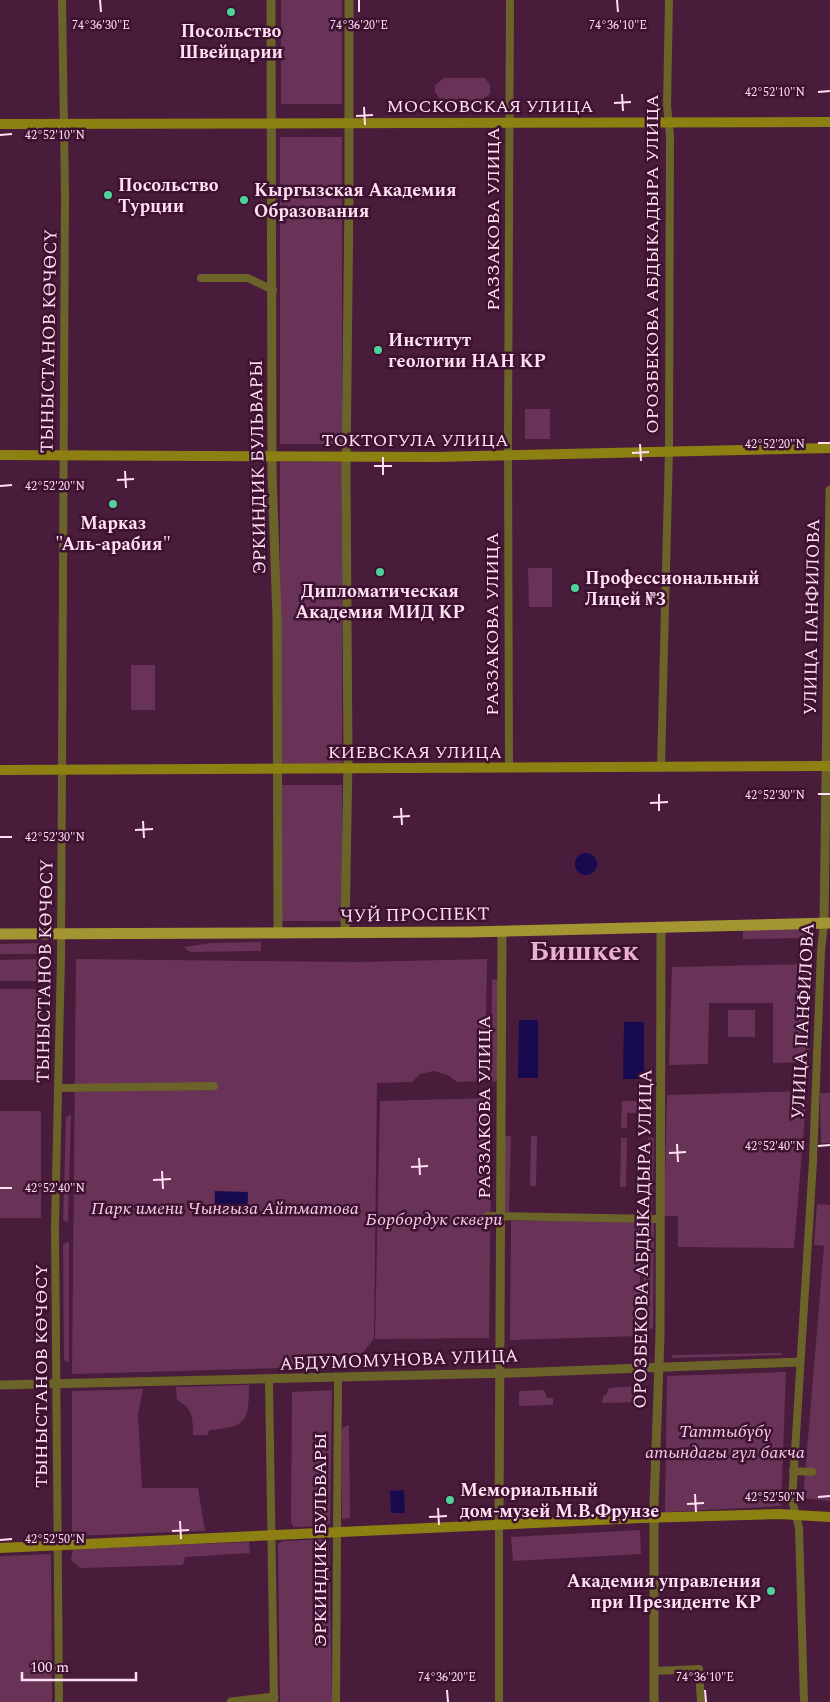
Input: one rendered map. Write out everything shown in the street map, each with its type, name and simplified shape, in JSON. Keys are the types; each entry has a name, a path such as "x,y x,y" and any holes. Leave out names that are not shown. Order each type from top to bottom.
{"main road":[{"name":"МОСКОВСКАЯ УЛИЦА","path":"0,124 830,122"},
{"name":"ТОКТОГУЛА УЛИЦА","path":"0,455 508,456 669,450 830,448"},
{"name":"КИЕВСКАЯ УЛИЦА","path":"0,770 828,766"},
{"name":"ЧУЙ ПРОСПЕКТ","path":"0,934 502,932 827,923"},
{"path":"0,1548 654,1518 795,1514 830,1517"}],"street":[{"name":"ТЫНЫСТАНОВ КӨЧӨСҮ","path":"60,1702 55,1227 62,770 64,124 62,0"},
{"name":"ЭРКИНДИК БУЛЬВАРЫ","path":"271,0 272,456 277,619 278,934"},
{"path":"345,934 348,768 346,457 349,122 348,0"},
{"name":"РАЗЗАКОВА УЛИЦА","path":"509,768 510,0"},
{"name":"ОРОЗБЕКОВА АБДЫКАДЫРА УЛИЦА","path":"661,767 669,450 669,122 667,106 669,0"},
{"path":"201,278 248,278 272,290"},
{"name":"УЛИЦА ПАНФИЛОВА","path":"804,1702 799,1528 792,1500 799,1362 813,1161 821,951 827,923 830,490"},
{"name":"ОРОЗБЕКОВА АБДЫКАДЫРА УЛИЦА","path":"654,1702 654,1518 657,1367 660,1335 661,928"},
{"name":"РАЗЗАКОВА УЛИЦА","path":"499,1702 502,932"},
{"path":"58,1088 214,1086"},
{"path":"488,1216 659,1218"},
{"name":"АБДУМОМУНОВА УЛИЦА","path":"0,1386 269,1380 799,1362"},
{"name":"ЭРКИНДИК БУЛЬВАРЫ","path":"336,1702 335,1532 338,1377"},
{"path":"231,1702 274,1699 269,1380"},
{"path":"793,1471 812,1472"},
{"path":"655,1671 699,1669 701,1702"}],"green space":[{"path":"281,0 342,0 342,104 281,104"},
{"path":"444,78 485,78 490,85 490,94 481,100 440,99 435,92 435,85"},
{"path":"280,137 342,137 342,444 280,444"},
{"path":"525,409 550,409 550,439 525,439"},
{"path":"280,462 342,462 342,767 280,767"},
{"path":"528,568 552,568 552,607 529,607"},
{"path":"131,665 155,665 155,710 131,710"},
{"path":"280,785 342,785 342,921 280,921"},
{"path":"805,928 805,938 743,939 743,930"},
{"path":"261,942 261,951 190,952 184,947 211,943"},
{"path":"46,943 46,954 0,954 0,944"},
{"path":"42,959 42,981 0,981 0,960"},
{"name":"Парк имени Чынгыза Айтматова","path":"76,959 360,962 487,959 485,1081 457,1082 448,1075 434,1071 420,1074 412,1082 377,1083 374,1338 362,1354 312,1356 312,1367 72,1374"},
{"path":"810,964 809,1062 773,1063 773,1003 709,1003 708,1064 669,1065 672,967"},
{"path":"492,979 498,980 498,1081 491,1082"},
{"path":"0,989 42,989 43,1080 0,1080"},
{"path":"728,1010 755,1010 755,1037 728,1037"},
{"path":"807,1091 794,1248 678,1247 678,1216 664,1216 667,1095"},
{"path":"820,1093 830,1093 830,1143 821,1143"},
{"name":"Борбордук сквери","path":"492,1098 489,1338 375,1339 380,1101"},
{"path":"622,1101 643,1101 642,1113 627,1113 627,1128 621,1128"},
{"path":"0,1111 41,1111 41,1218 0,1218"},
{"path":"71,1115 68,1222 63,1220 66,1117"},
{"path":"505,1136 511,1136 509,1213 504,1213"},
{"path":"531,1136 537,1136 536,1186 530,1186"},
{"path":"621,1138 627,1138 626,1187 620,1187"},
{"path":"648,1138 654,1138 652,1215 646,1215"},
{"path":"817,1204 830,1205 830,1501 803,1498 824,1246 814,1245"},
{"path":"511,1221 640,1221 640,1336 510,1340"},
{"path":"646,1222 654,1222 653,1328 645,1331 643,1229"},
{"path":"69,1242 69,1363 64,1360 63,1244"},
{"path":"782,1353 782,1355 672,1358 672,1355"},
{"name":"Таттыбүбү атындагы гүл бакча","path":"786,1372 781,1506 665,1512 667,1376"},
{"path":"249,1385 248,1408 243,1421 231,1427 209,1430 208,1435 193,1435 191,1415 189,1410 177,1400 176,1387"},
{"path":"636,1386 637,1402 602,1403 603,1396 606,1395 609,1388"},
{"path":"143,1389 138,1415 142,1488 198,1488 205,1531 72,1536 72,1391"},
{"path":"332,1390 330,1523 325,1526 294,1527 291,1523 292,1392"},
{"path":"544,1390 547,1398 553,1398 553,1405 519,1406 519,1391"},
{"path":"349,1425 350,1518 342,1519 342,1428"},
{"path":"640,1530 641,1554 513,1561 511,1537"},
{"path":"328,1540 329,1544 332,1702 280,1702 278,1544 283,1541"},
{"path":"249,1542 250,1553 185,1557 183,1565 80,1568 71,1560 73,1549"},
{"path":"51,1554 52,1702 0,1702 0,1556"}],"shaded area":[{"path":"586,853 594,856 597,864 594,872 586,875 578,872 575,864 578,856"},
{"path":"519,1020 538,1020 538,1078 518,1078"},
{"path":"624,1022 644,1022 644,1079 623,1079"},
{"path":"215,1191 248,1192 247,1216 214,1215"},
{"path":"404,1490 405,1513 391,1513 390,1491"}],"place":[{"name":"Посольство Швейцарии","path":"231,12"},
{"name":"Посольство Турции","path":"108,195"},
{"name":"Кыргызская Академия Образования","path":"244,200"},
{"name":"Институт геологии НАН КР","path":"378,350"},
{"name":"Марказ \"Аль-арабия\"","path":"113,504"},
{"name":"Дипломатическая Академия МИД КР","path":"380,572"},
{"name":"Профессиональный Лицей №3","path":"575,588"},
{"name":"Мемориальный дом-музей М.В.Фрунзе","path":"450,1500"},
{"name":"Академия управления при Президенте КР","path":"771,1591"}],"district":[{"name":"Бишкек","path":"584,951"}]}
